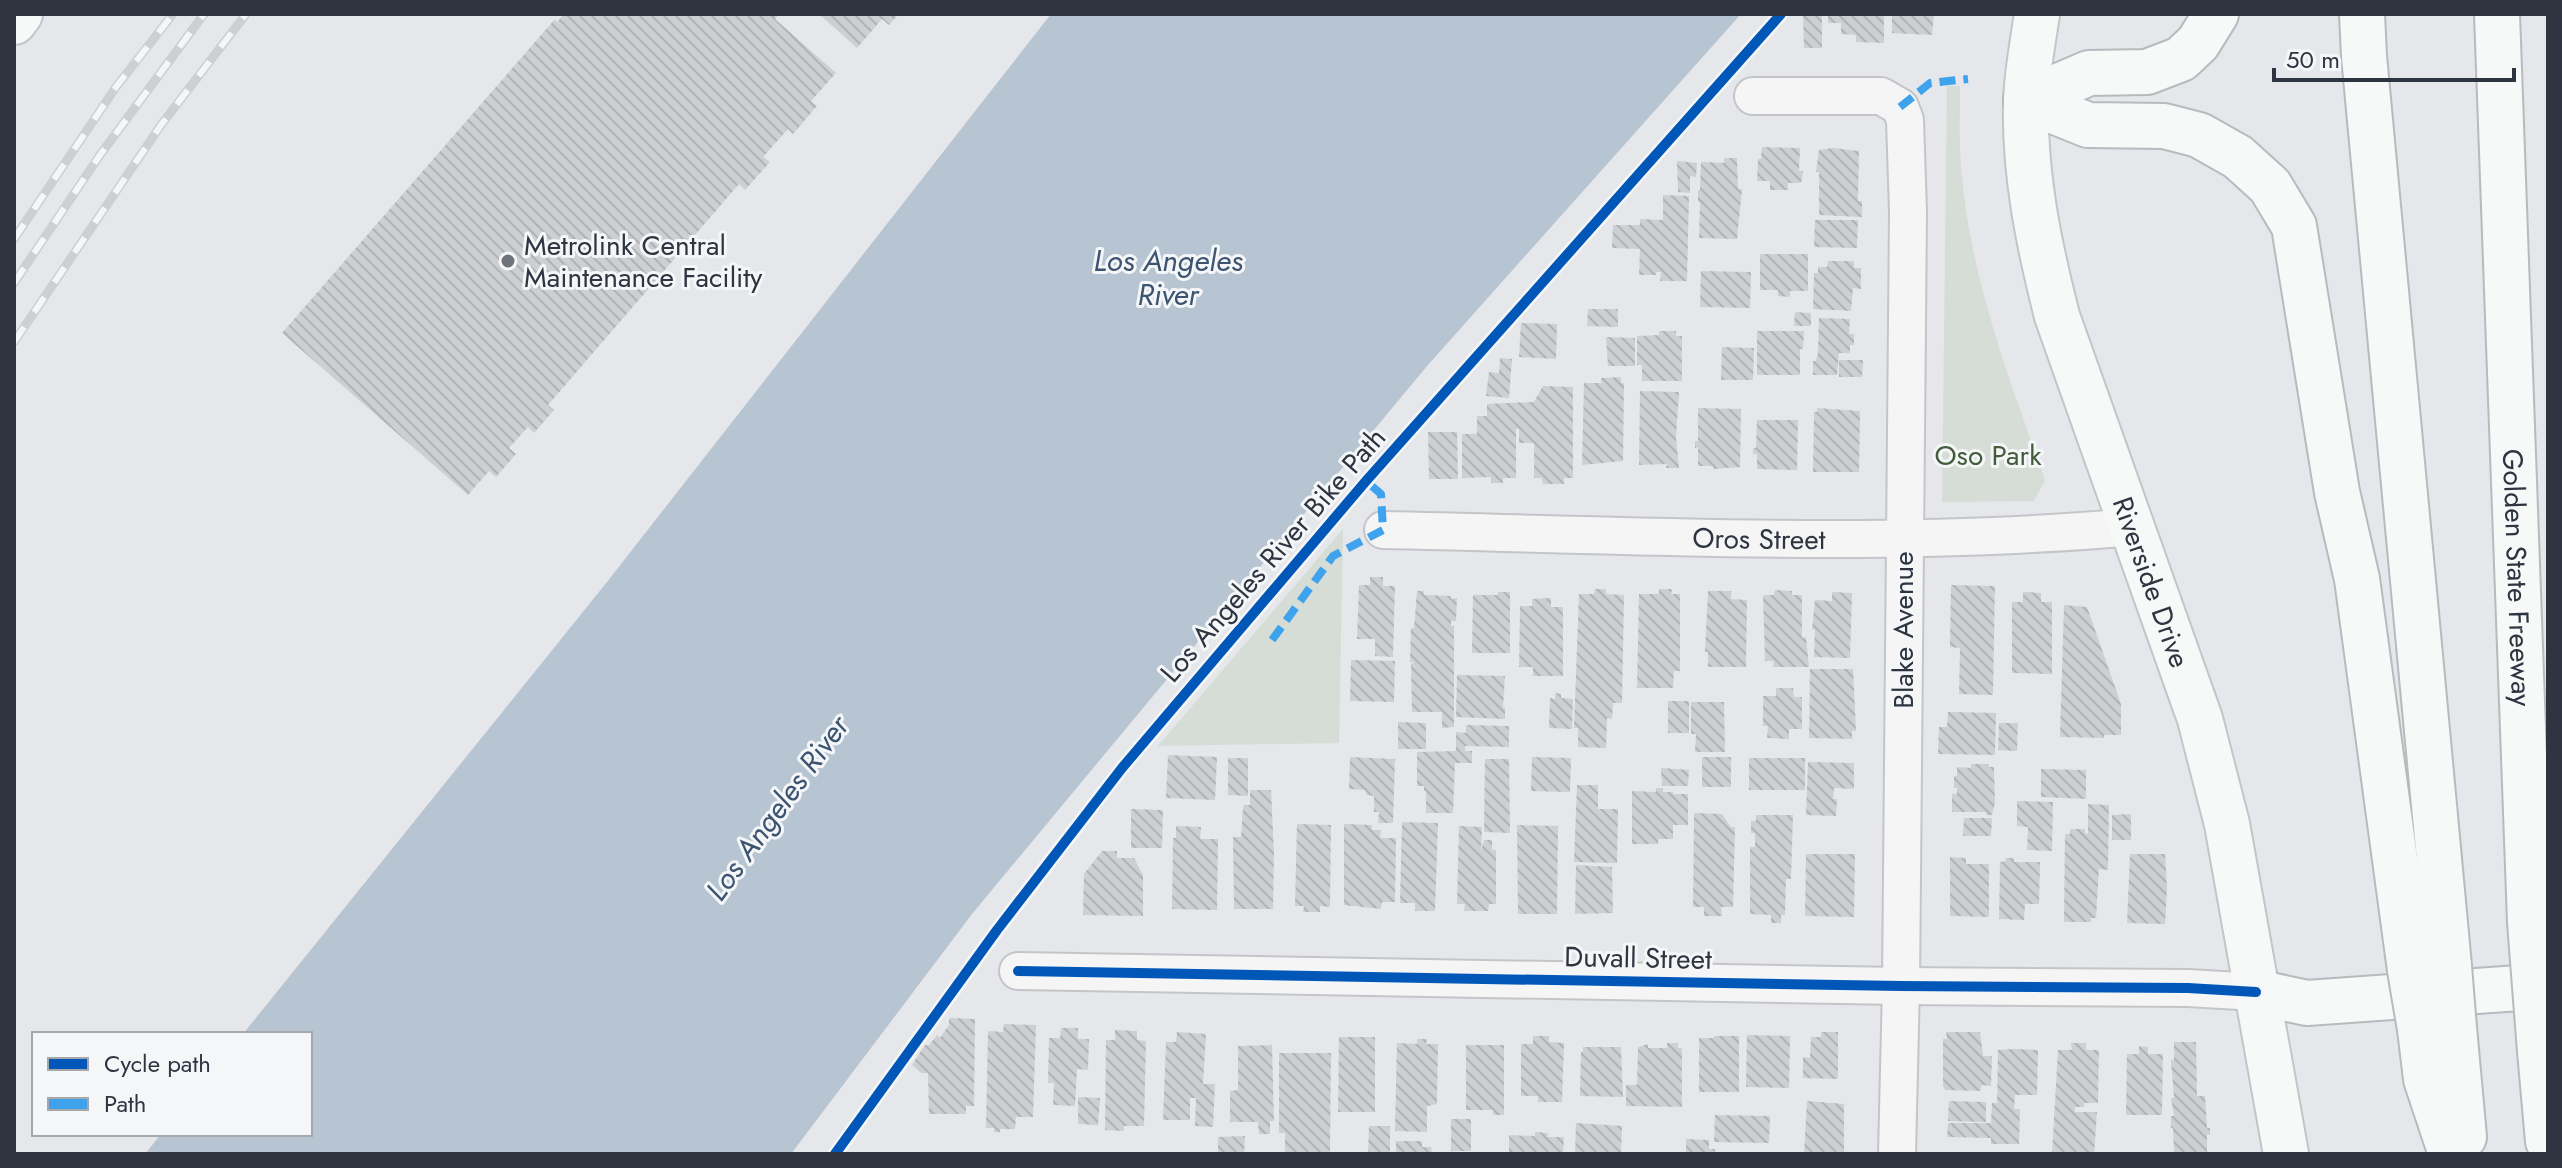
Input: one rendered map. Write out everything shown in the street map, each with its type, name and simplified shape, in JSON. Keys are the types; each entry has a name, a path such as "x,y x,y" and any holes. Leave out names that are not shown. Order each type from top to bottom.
{"main road":[{"path":"14,22 20,14"},
{"name":"Riverside Drive","path":"2037,14 2026,100 2029,178 2040,248 2057,316 2200,719 2227,824 2286,1154"},
{"path":"2026,100 2089,73 2147,72 2181,59 2198,43 2216,14"},
{"path":"2362,14 2430,968 2437,1029 2466,1154"},
{"name":"Golden State Freeway","path":"2497,14 2530,922 2548,1141"},
{"path":"2026,100 2088,125 2164,126 2199,135 2238,157 2270,186 2294,226 2334,478 2357,579 2430,968"},
{"path":"2256,992 2307,1003 2548,986"},
{"path":"2437,1029 2426,1079 2451,1154"}],"street":[{"name":"Blake Avenue","path":"1753,96 1881,96 1900,107 1905,120 1908,212 1897,1154"},
{"name":"Oros Street","path":"1383,530 1903,540 2133,527"},
{"name":"Duvall Street","path":"1018,971 2188,988 2256,992"}],"green space":[{"name":"Oso Park","path":"1947,86 1960,86 1961,166 1972,247 1992,326 2045,480 2034,501 1942,502"},
{"path":"1343,529 1339,743 1158,746"}],"water":[{"name":"Los Angeles River","path":"1051,14 1741,14 1427,366 972,914 791,1154 145,1154 159,1136 312,1136 312,1032 245,1032 607,582"}],"building":[{"name":"Metrolink Central Maintenance Facility","path":"564,14 779,14 775,19 836,73 811,101 817,106 793,134 788,129 763,157 770,162 745,190 739,184 548,405 554,410 534,433 528,427 509,448 516,454 496,477 489,471 468,495 282,333 555,19 557,22"},
{"path":"819,14 899,14 889,25 882,19 857,48"},
{"path":"1828,14 1884,14 1884,43 1856,42 1856,35 1841,34 1841,23 1828,23"},
{"path":"1892,14 1934,14 1932,35 1892,33"},
{"path":"1803,15 1822,15 1822,48 1804,48"},
{"path":"1762,147 1800,148 1799,171 1803,171 1800,183 1788,183 1788,190 1770,190 1770,181 1757,181"},
{"path":"1819,150 1859,151 1858,201 1862,201 1862,217 1819,215 1819,172 1816,172"},
{"path":"1724,158 1737,158 1738,189 1742,189 1737,239 1699,238 1701,162 1724,163"},
{"path":"1677,161 1697,163 1696,177 1690,176 1690,193 1678,192"},
{"path":"1663,195 1689,196 1687,281 1660,281 1661,272 1639,275 1640,249 1612,248 1613,225 1640,225 1640,219 1663,220"},
{"path":"1815,220 1858,220 1857,248 1814,247"},
{"path":"1760,254 1808,254 1808,291 1790,291 1790,297 1778,296 1778,290 1760,290"},
{"path":"1828,261 1854,261 1854,268 1861,268 1861,289 1853,288 1851,311 1813,309 1814,273 1818,273 1818,267 1827,267"},
{"path":"1701,271 1751,272 1750,308 1700,307"},
{"path":"1588,309 1618,309 1618,327 1587,326"},
{"path":"1795,312 1811,313 1811,326 1794,326"},
{"path":"1819,318 1850,319 1849,334 1854,334 1854,345 1850,345 1850,353 1839,353 1837,375 1813,375 1813,361 1816,361 1818,353"},
{"path":"1521,323 1557,324 1556,359 1519,357"},
{"path":"1659,331 1676,331 1676,336 1682,336 1682,381 1642,381 1642,365 1637,365 1637,336 1659,335"},
{"path":"1757,331 1804,331 1800,375 1757,375"},
{"path":"1606,337 1635,338 1635,366 1608,366"},
{"path":"1722,347 1754,348 1753,380 1721,380"},
{"path":"1500,358 1512,359 1509,398 1486,396 1489,372 1499,373"},
{"path":"1839,360 1863,360 1862,377 1839,377"},
{"path":"1621,377 1621,383 1624,383 1623,461 1582,465 1584,383 1601,383 1601,378"},
{"path":"1543,386 1573,387 1573,478 1564,478 1564,484 1543,484 1542,478 1534,478 1534,443 1519,443 1519,429 1516,429 1516,478 1503,478 1503,483 1491,483 1491,477 1462,478 1462,434 1477,434 1477,416 1487,416 1487,404 1534,402"},
{"path":"1640,391 1679,392 1676,438 1679,468 1666,468 1667,464 1639,465"},
{"path":"1698,408 1741,409 1740,467 1713,469 1713,466 1698,466 1695,441 1698,441"},
{"path":"1817,408 1860,411 1859,472 1813,472 1814,412"},
{"path":"1757,420 1798,420 1797,470 1757,469 1757,454 1753,454 1753,448 1756,448"},
{"path":"1428,432 1457,432 1458,479 1429,479"},
{"path":"1370,577 1383,577 1383,586 1395,586 1393,657 1375,656 1375,639 1357,639 1359,585 1370,585"},
{"path":"1951,585 1995,586 1993,695 1959,694 1960,648 1950,647"},
{"path":"1595,589 1606,589 1606,594 1624,595 1622,703 1613,703 1612,719 1607,718 1606,748 1578,747 1578,728 1574,728 1579,594 1594,594"},
{"path":"1659,589 1672,589 1671,594 1680,594 1680,671 1674,671 1673,688 1637,688 1639,594 1659,594"},
{"path":"1775,590 1802,595 1802,638 1806,637 1809,667 1773,667 1774,661 1765,661 1763,595 1774,595"},
{"path":"1417,591 1424,591 1424,595 1457,598 1456,621 1451,621 1451,626 1454,626 1454,727 1442,728 1442,712 1412,712 1411,664 1415,662 1410,662 1411,628 1414,628"},
{"path":"1708,591 1731,591 1731,599 1747,600 1746,667 1708,667 1708,652 1705,652"},
{"path":"1498,592 1510,592 1510,653 1472,653 1473,595 1498,595"},
{"path":"1832,592 1852,593 1850,658 1814,657 1815,629 1812,630 1815,600 1832,601"},
{"path":"2023,592 2041,593 2041,602 2052,602 2052,674 2012,673 2012,602 2023,602"},
{"path":"1551,598 1551,607 1563,607 1563,676 1533,676 1533,667 1519,667 1520,606 1532,606 1532,599"},
{"path":"2064,605 2087,607 2121,704 2121,735 2104,735 2104,738 2060,737"},
{"path":"1351,660 1395,661 1394,702 1350,701"},
{"path":"1810,669 1853,669 1856,731 1852,731 1852,739 1809,738"},
{"path":"1457,675 1505,676 1505,719 1456,717"},
{"path":"1776,688 1793,688 1794,697 1802,697 1802,729 1789,729 1789,739 1767,738 1768,726 1763,726 1763,696 1776,696"},
{"path":"1555,693 1561,694 1561,698 1573,699 1572,729 1549,728 1550,698 1555,699"},
{"path":"1668,701 1689,701 1689,733 1668,733"},
{"path":"1691,702 1724,702 1725,752 1695,752 1696,734 1691,734"},
{"path":"1948,712 1996,713 1995,755 1938,754 1939,727 1947,727"},
{"path":"1398,722 1426,723 1426,749 1398,749"},
{"path":"1999,723 2018,723 2017,751 1998,750"},
{"path":"1466,725 1509,726 1509,747 1465,746 1465,751 1472,751 1472,763 1455,763 1453,813 1426,813 1426,791 1424,786 1417,786 1417,752 1456,751 1456,732 1466,733"},
{"path":"1168,755 1217,757 1215,800 1166,798"},
{"path":"1350,757 1395,759 1393,823 1378,823 1379,812 1374,812 1374,796 1367,795 1365,790 1349,789"},
{"path":"1532,757 1571,758 1570,792 1531,791"},
{"path":"1702,757 1731,757 1731,787 1702,787"},
{"path":"1228,758 1248,758 1248,796 1228,795"},
{"path":"1749,758 1805,758 1805,790 1749,790"},
{"path":"1485,759 1509,759 1510,833 1484,832"},
{"path":"1808,762 1854,763 1854,789 1834,788 1836,816 1806,815"},
{"path":"1971,764 1994,767 1995,803 1992,815 1986,815 1986,812 1952,812 1952,794 1957,794 1954,776 1957,776 1957,767 1971,768"},
{"path":"1661,768 1689,770 1688,786 1662,786"},
{"path":"2041,769 2086,770 2086,799 2041,797"},
{"path":"1577,785 1598,785 1598,809 1618,809 1617,863 1574,862"},
{"path":"1656,788 1673,794 1688,794 1688,825 1673,825 1673,839 1658,839 1658,844 1632,844 1632,791 1656,792"},
{"path":"1250,790 1271,790 1273,909 1234,909 1233,837 1241,837 1243,809 1244,805 1250,805"},
{"path":"2017,801 2053,802 2052,851 2027,850 2028,827 2017,826"},
{"path":"2088,804 2109,805 2108,870 2099,869 2096,918 2091,918 2091,922 2064,922 2065,834 2070,834 2070,829 2085,829 2088,834"},
{"path":"1131,809 1163,810 1162,848 1131,848"},
{"path":"1694,813 1722,814 1731,827 1735,827 1733,907 1721,907 1722,916 1704,916 1704,907 1693,907"},
{"path":"2131,814 2131,840 2112,840 2112,815"},
{"path":"1756,815 1793,815 1791,879 1786,879 1785,915 1781,915 1781,923 1771,923 1771,915 1750,914 1750,847 1755,847 1751,821 1756,821"},
{"path":"1964,818 1992,818 1991,836 1963,836"},
{"path":"1402,822 1438,823 1435,911 1415,911 1415,903 1400,903"},
{"path":"1297,824 1331,825 1330,907 1320,906 1320,912 1303,912 1304,906 1295,906"},
{"path":"1344,824 1372,825 1372,830 1381,830 1380,838 1396,838 1395,902 1382,902 1381,909 1344,905"},
{"path":"1517,825 1558,826 1557,914 1518,914"},
{"path":"1176,826 1201,827 1200,839 1218,839 1217,910 1172,909 1173,838 1176,838"},
{"path":"1459,826 1482,827 1481,851 1484,840 1492,840 1492,850 1496,850 1496,904 1489,904 1488,911 1464,911 1465,904 1457,904"},
{"path":"1102,851 1117,851 1117,858 1134,858 1143,875 1143,916 1083,915 1084,874"},
{"path":"1806,854 1855,854 1854,917 1805,916"},
{"path":"2130,854 2165,854 2165,924 2127,923"},
{"path":"1950,857 1966,858 1966,864 1989,864 1989,917 1950,916"},
{"path":"2005,858 2014,858 2014,862 2040,862 2039,904 2025,904 2024,920 1999,919 2000,862 2006,861"},
{"path":"1576,865 1612,867 1613,913 1575,914"},
{"path":"949,1018 975,1019 974,1106 966,1106 966,1114 929,1114 928,1073 921,1073 912,1065 925,1045 929,1045 937,1035 940,1038 949,1025"},
{"path":"1004,1024 1036,1025 1033,1117 1016,1117 1015,1129 994,1132 994,1128 986,1128 988,1031 1003,1032"},
{"path":"1061,1028 1078,1028 1078,1039 1089,1039 1088,1070 1077,1069 1075,1106 1053,1105 1054,1083 1048,1083 1049,1038 1060,1038"},
{"path":"1115,1030 1137,1031 1137,1040 1146,1041 1144,1126 1124,1126 1124,1131 1105,1130 1106,1040 1115,1040"},
{"path":"1177,1032 1206,1034 1203,1084 1215,1084 1213,1127 1195,1126 1196,1098 1190,1098 1190,1120 1163,1120 1166,1042 1176,1042"},
{"path":"1821,1032 1838,1032 1838,1079 1803,1078 1803,1057 1810,1058 1811,1037 1821,1037"},
{"path":"1946,1032 1980,1032 1983,1056 1992,1056 1991,1086 1982,1085 1980,1091 1945,1090 1943,1039 1947,1039"},
{"path":"1747,1035 1790,1036 1789,1088 1746,1087"},
{"path":"1533,1036 1549,1036 1549,1042 1564,1043 1562,1102 1538,1102 1538,1096 1521,1096 1521,1044 1533,1044"},
{"path":"1739,1036 1739,1092 1699,1092 1699,1038"},
{"path":"1339,1037 1375,1037 1375,1112 1338,1112"},
{"path":"1417,1039 1427,1039 1426,1044 1438,1044 1437,1104 1427,1106 1427,1132 1395,1131 1397,1043 1417,1044"},
{"path":"2174,1042 2196,1042 2197,1096 2205,1096 2207,1128 2210,1128 2207,1154 2174,1154 2171,1060 2174,1060"},
{"path":"1667,1043 1678,1043 1678,1048 1682,1048 1682,1107 1626,1106 1626,1085 1637,1085 1638,1047 1648,1044 1648,1048 1667,1048"},
{"path":"2071,1043 2086,1043 2086,1050 2099,1050 2098,1103 2075,1107 2075,1112 2097,1112 2094,1154 2052,1154 2058,1050 2072,1050"},
{"path":"1272,1045 1274,1121 1270,1121 1270,1134 1259,1134 1258,1122 1230,1122 1230,1091 1238,1090 1238,1046"},
{"path":"1466,1045 1504,1045 1504,1115 1493,1115 1493,1110 1466,1110"},
{"path":"2139,1046 2148,1047 2148,1054 2163,1054 2162,1115 2126,1115 2127,1054 2139,1054"},
{"path":"1583,1047 1621,1047 1623,1097 1580,1096"},
{"path":"1998,1050 2038,1050 2037,1095 2015,1095 2014,1109 2020,1109 2019,1144 1991,1144 1991,1138 1947,1137 1948,1123 1991,1123 1992,1103 1997,1103"},
{"path":"1279,1053 1331,1053 1330,1154 1285,1154 1285,1133 1279,1133"},
{"path":"1078,1097 1100,1098 1098,1125 1078,1124"},
{"path":"1807,1101 1844,1104 1844,1154 1804,1154"},
{"path":"1949,1101 1986,1102 1986,1122 1948,1121"},
{"path":"1715,1115 1770,1116 1769,1143 1714,1142"},
{"path":"1451,1119 1471,1119 1471,1151 1451,1151"},
{"path":"1576,1123 1622,1126 1621,1154 1575,1154"},
{"path":"1369,1126 1390,1126 1390,1154 1368,1154"},
{"path":"1535,1132 1548,1133 1547,1137 1564,1137 1563,1154 1509,1154 1509,1135 1535,1136"},
{"path":"1245,1136 1244,1154 1218,1154 1218,1137"},
{"path":"1686,1139 1709,1140 1709,1149 1715,1149 1715,1154 1686,1154"},
{"path":"1396,1141 1422,1141 1422,1147 1431,1147 1432,1154 1396,1154"}],"railway":[{"path":"14,239 116,87 173,14"},
{"path":"14,283 100,155 204,14"},
{"path":"14,342 161,125 246,14"}],"marked path":[{"path":"1900,107 1930,83 1968,79"},
{"path":"1272,640 1333,556 1383,530 1381,494 1366,481"}],"cycle path":[{"name":"Los Angeles River Bike Path","path":"835,1154 997,930 1122,768 1366,481 1781,14"},
{"path":"1018,971 2188,988 2256,992"}],"place":[{"name":"Metrolink Central Maintenance Facility","path":"508,261"}]}
